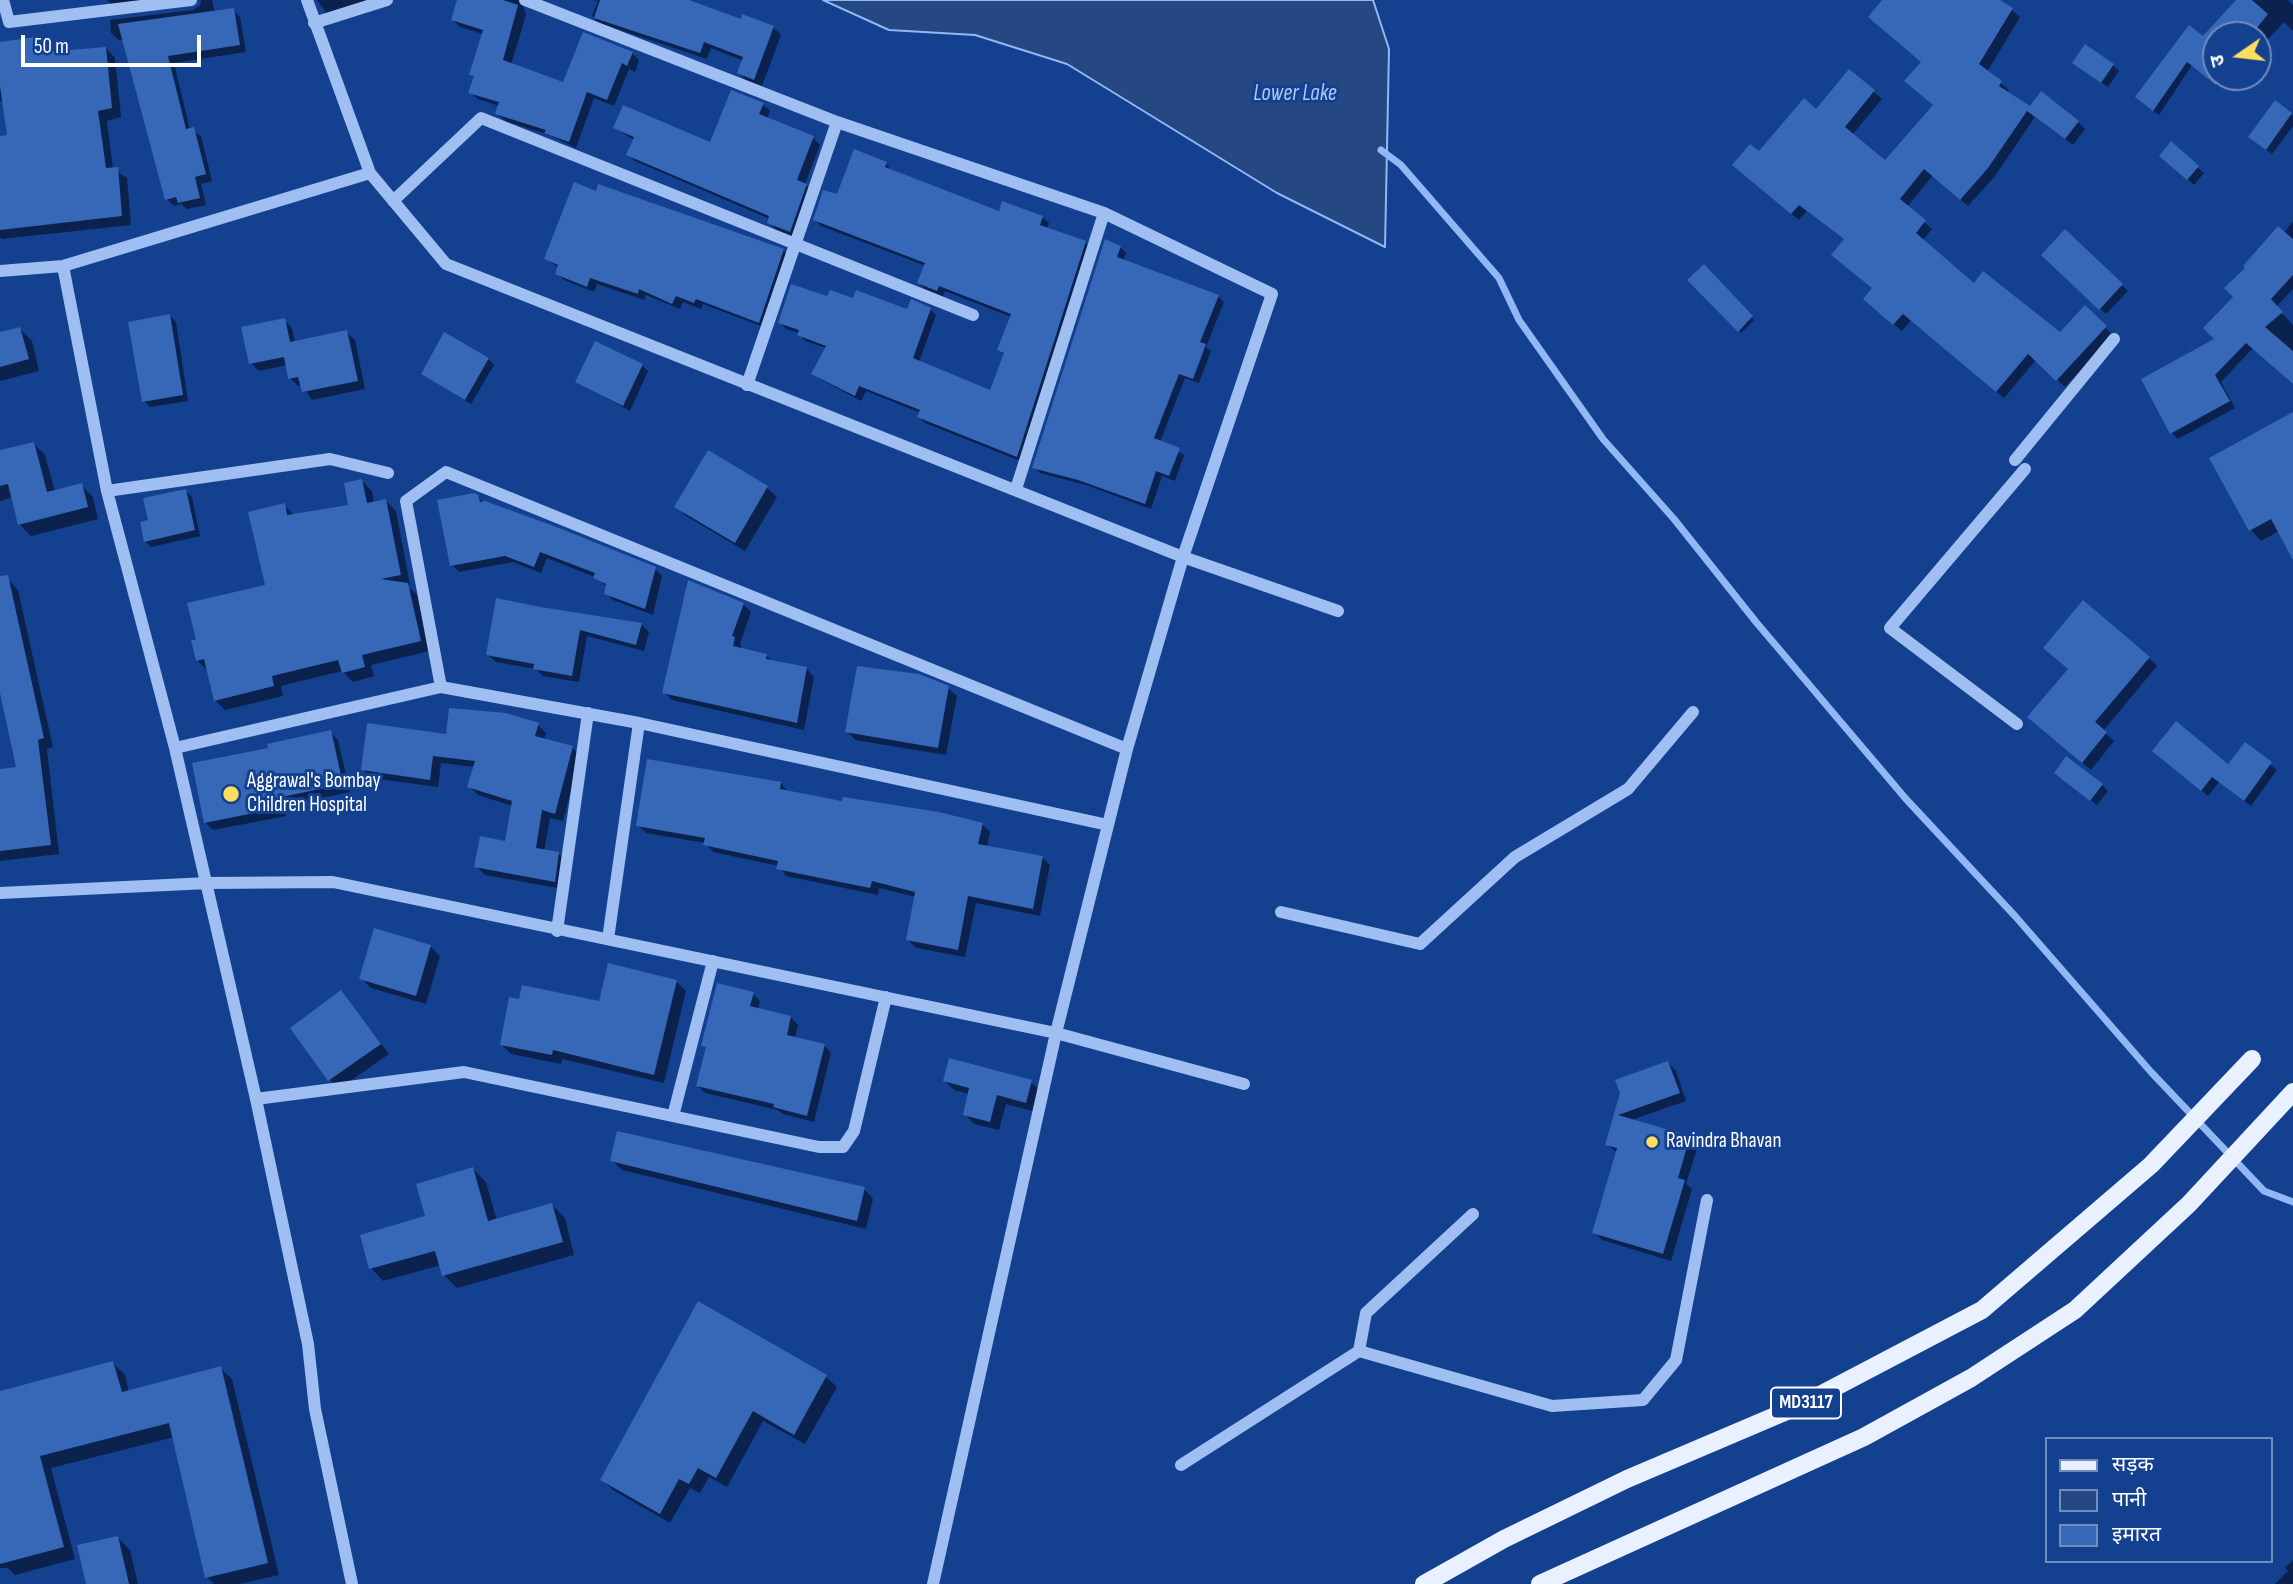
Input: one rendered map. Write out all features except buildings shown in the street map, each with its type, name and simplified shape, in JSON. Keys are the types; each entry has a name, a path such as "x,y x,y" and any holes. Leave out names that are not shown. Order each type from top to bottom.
{"main road":[{"name":"MD3117","path":"1424,1584 1504,1539 1627,1479 1801,1405 1982,1310 2151,1164 2252,1059"},
{"name":"MD3117","path":"1540,1584 1864,1437 1970,1378 2075,1310 2189,1204 2292,1094"}],"street":[{"path":"3,0 9,22 191,0"},
{"path":"307,0 370,173 446,264 1183,557 1338,611"},
{"path":"314,23 387,0"},
{"path":"526,0 837,122 1104,213 1272,294 1183,557 1127,749 1056,1033 933,1584"},
{"path":"393,201 481,118 973,315"},
{"path":"747,385 837,122"},
{"path":"0,271 63,266 370,173"},
{"path":"1016,489 1104,213"},
{"path":"63,266 107,491 175,748 256,1099 308,1344 315,1409 352,1584"},
{"path":"2017,724 1890,628 2114,340"},
{"path":"107,491 330,459 388,473"},
{"path":"442,687 406,501 446,472 1127,749"},
{"path":"175,748 442,687 639,723 1108,825"},
{"path":"1281,912 1420,944 1515,857 1628,789 1693,712"},
{"path":"557,931 588,713"},
{"path":"608,939 639,723"},
{"path":"0,893 208,883 333,882 557,931 608,939 1056,1033 1244,1084"},
{"path":"673,1116 713,961"},
{"path":"256,1099 464,1072 819,1147 843,1147 854,1130 886,997"},
{"path":"1359,1351 1552,1406 1643,1400 1676,1360 1707,1200"},
{"path":"1181,1465 1359,1351 1366,1313 1473,1214"}],"water":[{"name":"Lower Lake","path":"823,0 1373,0 1389,49 1385,247 1277,193 1067,64 975,35 889,30"}],"waterway":[{"path":"1381,150 1401,165 1499,278 1519,320 1603,439 1674,519 1756,622 1906,799 2015,916 2151,1072 2264,1191 2293,1202"}],"place":[{"name":"Aggrawal's Bombay Children Hospital","path":"231,794"},
{"name":"Ravindra Bhavan","path":"1652,1142"}]}
